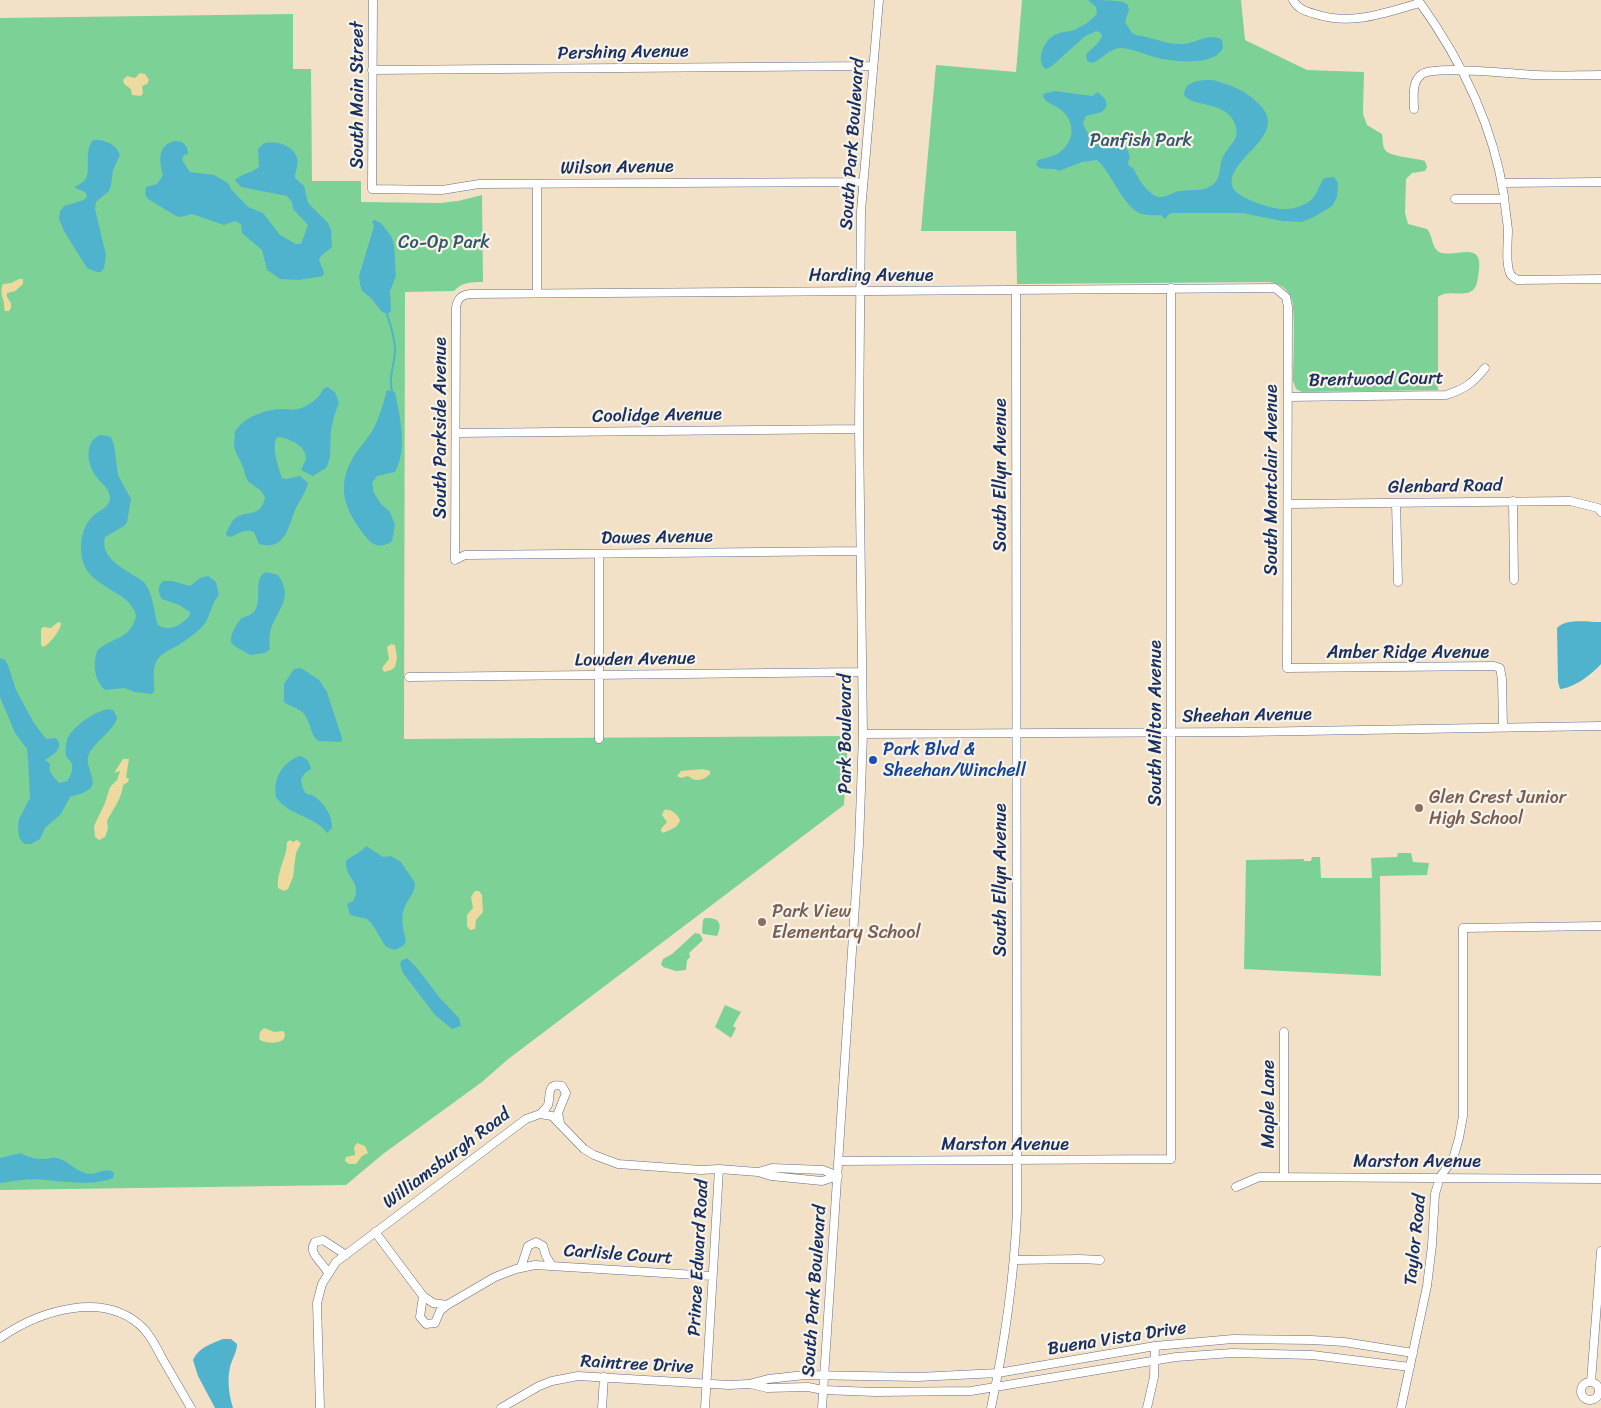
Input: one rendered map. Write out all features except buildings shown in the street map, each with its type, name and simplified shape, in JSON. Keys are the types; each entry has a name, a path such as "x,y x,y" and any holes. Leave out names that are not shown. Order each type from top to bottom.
{"street":[{"name":"South Main Street","path":"372,190 373,0"},
{"name":"South Park Boulevard","path":"862,290 863,182 879,0"},
{"path":"1293,0 1300,9 1334,20 1364,18 1419,2 1445,39 1462,70 1486,127 1502,183 1508,232 1508,267 1511,275 1517,280 1601,279"},
{"name":"Pershing Avenue","path":"372,70 873,66"},
{"path":"1414,109 1415,83 1421,74 1430,70 1462,70 1536,75 1601,75"},
{"name":"Wilson Avenue","path":"372,190 442,190 479,184 863,182"},
{"path":"1502,183 1601,182"},
{"path":"537,184 537,293"},
{"path":"1455,199 1504,199"},
{"name":"Harding Avenue","path":"460,298 466,294 537,293 1270,287 1282,293"},
{"name":"South Milton Avenue","path":"1171,288 1171,1158"},
{"name":"Park Boulevard","path":"838,1176 859,844 863,734 859,429 862,290"},
{"name":"South Ellyn Avenue","path":"991,1408 1009,1318 1015,1260 1017,1211 1016,290"},
{"name":"South Montclair Avenue","path":"1282,293 1286,298 1288,307 1287,668"},
{"name":"South Parkside Avenue","path":"456,560 456,308 460,298"},
{"name":"Brentwood Court","path":"1288,397 1446,395 1461,391 1474,381 1485,368"},
{"name":"Coolidge Avenue","path":"456,433 859,429"},
{"path":"1513,501 1514,580"},
{"name":"Glenbard Road","path":"1288,504 1570,501 1598,508 1601,512"},
{"path":"1396,503 1398,582"},
{"name":"Dawes Avenue","path":"456,560 465,555 860,551"},
{"path":"599,554 599,739"},
{"name":"Amber Ridge Avenue","path":"1287,668 1494,666 1500,668 1502,679 1503,727"},
{"name":"Lowden Avenue","path":"409,677 861,672"},
{"name":"Sheehan Avenue","path":"863,734 1016,734 1601,726"},
{"name":"Taylor Road","path":"1401,1408 1427,1286 1435,1194 1440,1177 1453,1159 1463,1116 1463,928 1601,926"},
{"name":"Maple Lane","path":"1284,1032 1284,1177"},
{"name":"Williamsburgh Road","path":"328,1273 336,1262 375,1232 526,1119 540,1114 547,1108 549,1093 551,1088 556,1085 562,1086 566,1091 566,1096 558,1113 560,1123"},
{"name":"Williamsburgh Road","path":"540,1114 552,1116 584,1149 618,1164 758,1172 771,1176 822,1181 838,1176"},
{"name":"Marston Avenue","path":"840,1161 1016,1161 1171,1158"},
{"name":"Prince Edward Road","path":"705,1408 719,1169"},
{"name":"South Park Boulevard","path":"822,1408 838,1176"},
{"name":"Marston Avenue","path":"1236,1187 1259,1177 1601,1179"},
{"path":"375,1232 423,1296 433,1303 447,1305"},
{"path":"320,1408 316,1314 319,1293 328,1273 324,1264 313,1253 312,1247 315,1242 324,1240 346,1254"},
{"name":"Carlisle Court","path":"521,1268 528,1246 536,1242 543,1246 552,1266"},
{"path":"1592,1382 1601,1251"},
{"path":"1015,1260 1100,1260"},
{"name":"Carlisle Court","path":"423,1296 420,1317 426,1324 434,1323 440,1311 447,1305 495,1277 535,1265 712,1276"},
{"path":"0,1338 30,1320 63,1310 101,1308 117,1312 131,1318 148,1334 191,1408"},
{"name":"Buena Vista Drive","path":"825,1376 926,1377 998,1373 1155,1346 1233,1339 1344,1342 1413,1353"},
{"path":"1147,1408 1154,1377 1155,1346"},
{"name":"Buena Vista Drive","path":"824,1390 907,1393 971,1391 1155,1360 1232,1353 1285,1353 1410,1367"},
{"name":"Raintree Drive","path":"749,1384 768,1379 805,1374 825,1376"},
{"name":"Raintree Drive","path":"501,1408 539,1386 552,1381 578,1376 706,1384 749,1384 767,1388 824,1390"},
{"path":"602,1408 604,1377"}],"green space":[{"name":"Panfish Park","path":"1022,0 1241,0 1245,40 1307,70 1364,72 1363,114 1367,125 1382,134 1385,150 1397,156 1425,161 1427,167 1425,171 1412,173 1406,179 1405,213 1408,224 1427,229 1436,250 1439,252 1445,254 1472,253 1477,255 1479,261 1478,280 1474,289 1466,293 1447,293 1438,297 1438,390 1302,392 1296,389 1293,381 1293,303 1287,291 1282,286 1276,284 1269,282 1017,284 1016,231 921,231 936,65 1016,72"},
{"name":"Co-Op Park","path":"293,14 293,69 311,69 312,181 361,181 361,202 440,203 482,195 483,282 464,284 454,291 405,292 404,739 848,736 844,805 507,1060 482,1082 383,1154 346,1185 0,1190 0,18"},
{"path":"1398,853 1411,853 1413,862 1429,863 1427,875 1380,876 1381,976 1244,969 1246,860 1304,859 1304,861 1311,861 1312,857 1320,857 1321,878 1372,878 1371,858 1397,857"},
{"path":"705,918 714,919 719,922 720,928 717,936 703,934 703,920"},
{"path":"695,933 700,934 703,940 689,953 690,957 687,960 686,970 676,971 663,967 661,964 663,959 672,954"},
{"path":"725,1005 741,1012 733,1026 736,1028 731,1038 715,1027"}],"sand":[{"path":"140,73 145,74 149,80 147,84 142,86 143,93 141,96 132,95 131,89 124,84 123,80 127,76 135,78"},
{"path":"23,279 23,284 15,291 7,293 11,308 9,311 5,311 1,291 3,284"},
{"path":"58,622 61,623 57,633 43,647 41,645 41,629 43,627 51,628"},
{"path":"391,644 395,645 397,658 395,667 384,672 382,668 389,659 387,647"},
{"path":"123,759 129,759 126,778 129,778 128,782 123,785 119,799 107,821 108,828 105,837 99,840 95,837 94,826 110,787 117,780 120,771 114,773"},
{"path":"703,769 710,771 710,774 702,779 696,780 688,776 681,778 677,776 681,771"},
{"path":"664,810 674,812 680,821 676,827 663,833 661,829 667,822 662,815"},
{"path":"290,840 293,842 297,840 301,843 296,853 293,877 288,889 284,891 278,888 278,882 287,842"},
{"path":"475,891 479,891 482,895 483,912 476,920 475,929 470,930 467,926 467,915 473,908 471,897"},
{"path":"264,1028 274,1032 283,1031 285,1034 284,1039 273,1043 262,1041 259,1039 260,1032"},
{"path":"357,1143 365,1146 368,1153 362,1156 356,1164 349,1164 345,1161 346,1157 355,1155 354,1147"}],"water":[{"path":"1088,0 1123,2 1126,4 1129,10 1125,22 1132,33 1136,35 1178,44 1213,37 1222,40 1223,48 1219,54 1212,58 1194,61 1174,61 1120,48 1110,51 1094,62 1090,62 1087,61 1086,54 1098,43 1102,36 1101,33 1096,31 1084,37 1052,66 1046,69 1041,62 1041,57 1043,47 1049,39 1062,32 1071,31 1082,26 1097,13 1096,7"},
{"path":"1213,80 1232,86 1248,95 1259,104 1267,116 1268,126 1263,136 1233,175 1232,185 1234,190 1253,202 1288,209 1298,207 1310,201 1324,178 1334,177 1338,183 1337,197 1332,206 1302,222 1282,221 1242,213 1172,213 1165,219 1161,215 1144,215 1129,205 1097,160 1082,162 1059,171 1041,168 1036,165 1038,160 1055,155 1063,150 1070,139 1071,133 1070,121 1066,115 1044,99 1043,94 1055,91 1092,96 1098,92 1105,99 1107,106 1102,112 1086,116 1083,123 1087,132 1093,137 1121,142 1127,148 1130,158 1129,166 1134,169 1141,182 1153,195 1162,197 1178,191 1208,188 1217,181 1223,156 1236,137 1236,126 1231,116 1224,111 1194,102 1184,95 1187,86 1190,84"},
{"path":"93,140 102,140 110,143 120,155 113,170 109,191 96,202 95,209 106,255 104,268 101,272 87,268 64,231 59,219 60,211 64,206 84,200 87,196 85,192 75,187 84,181 87,176 88,155"},
{"path":"175,141 182,142 187,147 188,154 184,155 182,160 190,172 214,175 228,183 231,189 248,207 263,213 280,235 296,244 301,244 308,225 293,209 292,202 287,196 241,187 235,180 259,166 258,149 264,143 284,144 292,150 297,161 295,178 304,186 308,203 328,223 331,230 332,247 319,260 324,272 323,276 298,280 280,279 267,270 262,250 242,233 241,224 235,221 224,225 192,214 181,217 176,216 148,199 145,195 146,187 157,184 163,175 160,159 162,150 169,143"},
{"path":"374,220 381,223 391,236 394,244 396,276 390,291 391,311 387,314 382,312 371,298 362,291 360,284 359,276 374,226 372,222"},
{"path":"327,387 335,392 339,403 332,423 330,458 326,468 313,476 301,470 306,459 300,446 288,439 276,438 275,453 282,478 300,476 308,483 286,534 276,544 269,545 259,544 254,532 250,531 244,531 230,537 227,536 226,533 237,517 257,511 265,498 260,490 247,479 236,452 235,433 233,431 235,432 244,422 262,412 303,407 319,396"},
{"path":"387,390 395,392 401,422 402,443 399,463 395,472 377,476 372,483 374,493 381,504 390,512 395,525 392,541 385,545 375,545 358,527 352,517 345,497 344,487 349,466 355,454 374,428"},
{"path":"100,435 111,437 114,445 118,475 131,499 127,522 124,526 105,537 104,545 106,552 123,569 144,582 152,597 158,625 171,628 184,621 190,615 190,612 179,605 162,599 159,590 163,581 172,581 190,586 200,578 208,576 216,582 219,595 203,626 182,643 163,654 157,661 154,672 154,692 151,694 135,692 124,688 105,690 101,686 95,672 97,651 125,634 133,624 136,616 128,602 90,574 85,567 81,554 85,527 93,516 110,501 108,490 92,470 88,453 91,443"},
{"path":"266,572 278,575 285,589 284,601 271,629 269,638 270,649 265,653 250,655 234,645 231,639 240,620 255,610 258,600 258,584 262,575"},
{"path":"1571,622 1601,622 1601,664 1582,680 1560,689 1558,682 1557,628"},
{"path":"0,658 5,660 8,665 16,690 34,723 46,739 56,738 58,742 59,748 57,751 45,760 50,764 51,773 59,783 67,781 72,772 71,761 66,756 69,735 80,724 102,711 113,710 117,717 113,726 89,754 88,763 93,780 91,788 70,797 61,814 45,828 40,839 31,844 22,842 19,837 18,826 19,819 30,798 27,749 15,733 0,697"},
{"path":"301,668 319,680 327,692 342,738 341,742 318,741 313,735 307,718 303,713 284,702 284,684 294,669"},
{"path":"299,756 307,760 311,766 311,769 301,779 303,789 307,794 315,797 323,804 331,818 332,828 327,833 315,822 287,808 276,797 275,790 280,772 283,767"},
{"path":"366,846 383,857 391,856 401,862 415,883 414,890 405,905 402,917 406,942 395,950 386,947 367,919 350,915 347,904 353,901 356,890 346,867 346,861"},
{"path":"407,958 459,1018 461,1026 452,1029 435,1015 403,973 400,964 401,961"},
{"path":"21,1153 35,1158 61,1159 82,1172 92,1174 109,1170 114,1173 113,1178 89,1183 35,1179 0,1183 0,1158"},
{"path":"223,1339 231,1339 237,1344 229,1377 233,1408 215,1408 198,1376 193,1360 202,1349"}],"waterway":[{"path":"387,314 395,346 391,381 392,391"}],"place":[{"name":"Park Blvd & Sheehan/Winchell","path":"873,760"},
{"name":"Glen Crest Junior High School","path":"1419,808"},
{"name":"Park View Elementary School","path":"762,922"}]}
